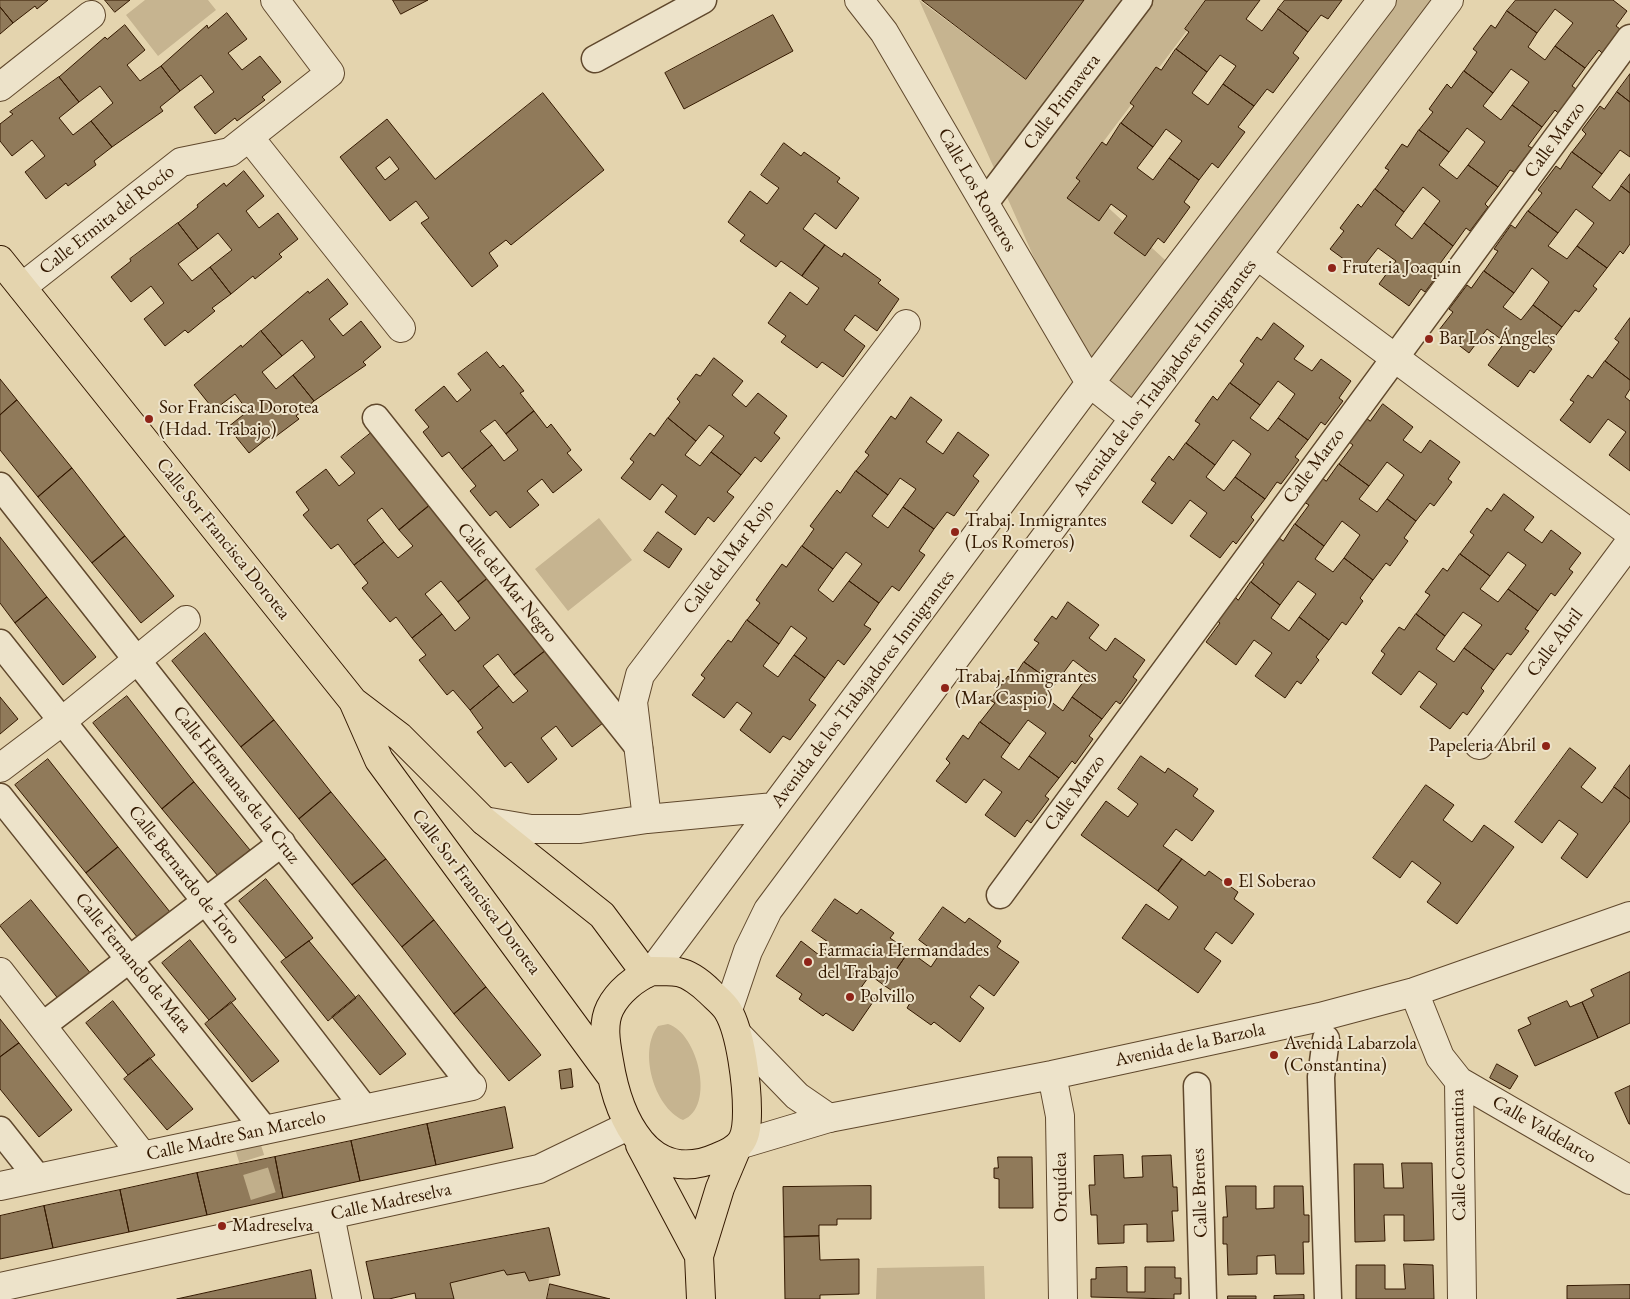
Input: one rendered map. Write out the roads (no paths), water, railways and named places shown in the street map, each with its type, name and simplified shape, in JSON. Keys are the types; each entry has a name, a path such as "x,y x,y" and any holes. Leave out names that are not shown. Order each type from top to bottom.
{"main road":[{"name":"Calle Sor Francisca Dorotea","path":"0,260 353,701 400,736 484,821 602,915 648,972"},
{"name":"Calle Sor Francisca Dorotea","path":"353,701 379,760 611,1076"},
{"path":"700,1256 633,1134 611,1076 604,1036 609,1009 624,989 648,972 680,972 702,984 728,1010 739,1036 747,1112 739,1147 720,1188 700,1256 701,1299"},
{"path":"633,1134 662,1160 683,1164 711,1161 739,1147"}],"street":[{"name":"Calle Ermita del Rocío","path":"22,287 180,162 230,152 330,73 274,0"},
{"path":"596,60 703,0"},
{"name":"Calle Los Romeros","path":"859,0 884,32 1090,383"},
{"name":"Calle Primavera","path":"985,204 1139,0"},
{"name":"Avenida de los Trabajadores Inmigrantes","path":"648,972 774,808 1090,383 1382,0"},
{"name":"Avenida de los Trabajadores Inmigrantes","path":"728,1010 748,951 768,910 1134,418 1258,256 1449,0"},
{"path":"0,87 91,15"},
{"name":"Calle Marzo","path":"1000,895 1630,38"},
{"path":"249,137 401,328"},
{"path":"1258,256 1630,533"},
{"name":"Calle del Mar Rojo","path":"647,819 633,702 640,675 906,324"},
{"path":"1090,383 1134,418"},
{"name":"Calle del Mar Negro","path":"376,418 639,748"},
{"name":"Calle Hermanas de la Cruz","path":"3,495 136,659 472,1086"},
{"name":"Calle Abril","path":"1479,745 1630,542"},
{"path":"0,768 62,722 136,659 186,620"},
{"name":"Calle Bernardo de Toro","path":"0,643 206,902 365,1110"},
{"name":"Calle Fernando de Mata","path":"0,797 265,1130"},
{"path":"484,821 531,829 580,829 647,819 774,808"},
{"path":"42,1026 282,843"},
{"name":"Avenida de la Barzola","path":"739,1147 829,1118 1052,1075 1320,1017 1414,992 1630,916"},
{"path":"0,972 143,1156"},
{"name":"Calle Constantina","path":"1414,992 1440,1057 1459,1081 1462,1299"},
{"path":"739,1036 797,1096 829,1118"},
{"path":"1326,1040 1321,1077 1328,1299"},
{"name":"Orquídea","path":"1052,1075 1060,1116 1063,1299"},
{"name":"Calle Valdelarco","path":"1459,1081 1630,1180"},
{"name":"Calle Madre San Marcelo","path":"0,1186 472,1086"},
{"name":"Calle Brenes","path":"1197,1086 1202,1299"},
{"path":"0,1130 38,1178"},
{"name":"Calle Madreselva","path":"0,1287 540,1169 633,1134"},
{"path":"330,1215 347,1299"}],"tunnel":[{"path":"244,1134 267,1208"}],"place":[{"name":"Fruteria Joaquin","path":"1332,268"},
{"name":"Bar Los Ángeles","path":"1429,339"},
{"name":"Sor Francisca Dorotea (Hdad. Trabajo)","path":"149,419"},
{"name":"Trabaj. Inmigrantes (Los Romeros)","path":"955,532"},
{"name":"Trabaj. Inmigrantes (Mar Caspio)","path":"945,688"},
{"name":"Papeleria Abril","path":"1546,746"},
{"name":"El Soberao","path":"1228,882"},
{"name":"Farmacia Hermandades del Trabajo","path":"808,962"},
{"name":"Polvillo","path":"850,997"},
{"name":"Avenida Labarzola (Constantina)","path":"1274,1055"},
{"name":"Madreselva","path":"222,1226"}]}
